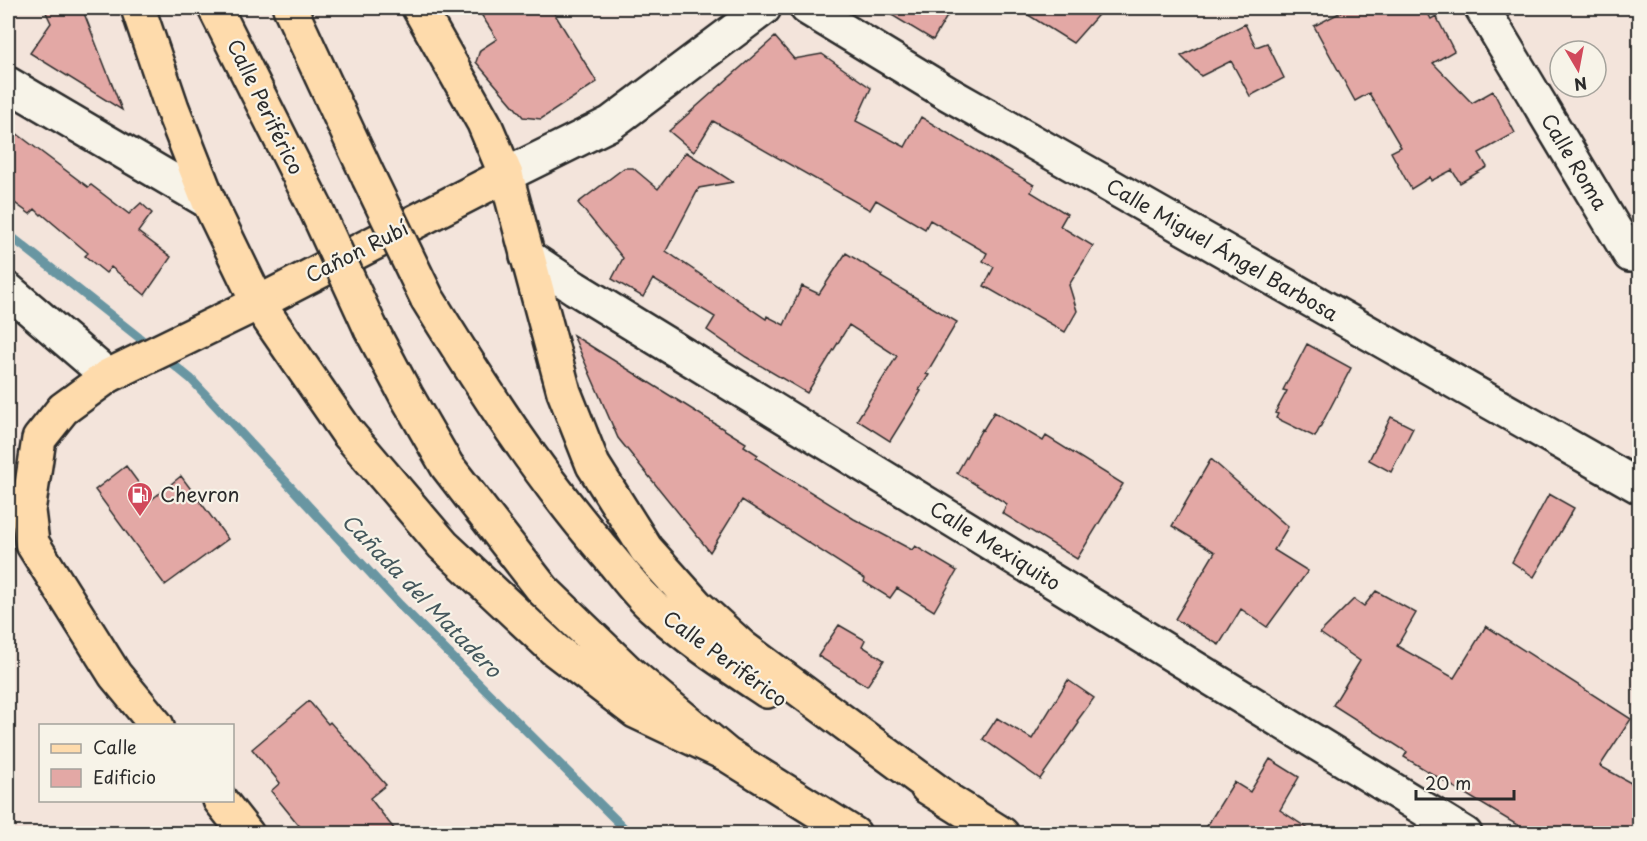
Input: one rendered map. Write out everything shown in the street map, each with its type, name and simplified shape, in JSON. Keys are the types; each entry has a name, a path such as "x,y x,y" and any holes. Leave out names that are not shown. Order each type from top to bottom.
{"main road":[{"path":"138,8 172,108 209,202 258,303 347,432 443,545 554,649 635,711 726,754 854,834"},
{"name":"Calle Periférico","path":"215,8 315,207 371,329 447,466 543,590 627,671 726,754"},
{"name":"Calle Periférico","path":"290,8 427,298 539,470 593,539 652,606 720,660 847,742 946,798 1002,834"},
{"path":"419,8 484,123 506,175 564,392 593,465 646,549 696,604 742,647 946,798"},
{"name":"Cañon Rubí","path":"155,724 115,675 32,543 28,511 39,439 63,409 121,370 258,303 506,175"},
{"path":"221,802 247,834"}],"street":[{"name":"Cañon Rubí","path":"506,175 611,123 764,8"},
{"name":"Calle Miguel Ángel Barbosa","path":"807,8 947,93 1640,487"},
{"name":"Calle Roma","path":"1482,8 1630,255"},
{"path":"8,84 209,202"},
{"name":"Calle Mexiquito","path":"527,255 585,294 1465,834"},
{"path":"8,290 121,370"}],"building":[{"path":"44,8 82,8 122,110 30,53 51,23"},
{"path":"477,8 551,8 597,82 541,119 523,117 476,62 480,50 497,39"},
{"path":"880,8 952,8 933,40"},
{"path":"1017,8 1104,8 1073,43"},
{"path":"1349,8 1425,8 1431,19 1436,16 1454,51 1433,63 1472,103 1493,91 1515,133 1479,153 1487,167 1460,183 1452,170 1431,181 1430,177 1411,189 1391,152 1401,147 1369,93 1355,101 1314,26"},
{"path":"1245,24 1256,47 1267,43 1284,78 1250,96 1231,61 1201,76 1181,56"},
{"path":"775,37 794,59 822,54 871,88 856,121 905,147 921,117 1034,185 1031,192 1067,214 1060,226 1093,246 1069,285 1077,311 1065,332 984,286 994,267 983,261 987,253 930,220 925,229 876,200 870,210 713,121 694,152 669,131"},
{"path":"8,127 88,187 91,185 129,214 141,203 152,213 138,232 171,257 145,295 111,267 106,273 85,256 88,253 35,209 30,214 8,198"},
{"path":"686,152 733,182 699,188 666,251 766,319 767,316 784,325 802,286 819,294 846,253 882,275 881,277 957,322 926,374 929,375 919,390 921,391 890,441 857,420 897,356 849,325 807,393 746,357 707,330 715,317 653,279 643,297 612,279 623,258 578,203 624,168 633,168 658,189"},
{"path":"573,335 746,443 744,446 758,455 756,458 854,519 912,550 915,546 957,571 934,611 897,588 890,598 864,582 865,579 742,500 710,552 618,438"},
{"path":"1307,344 1351,368 1315,437 1276,418 1278,414 1275,413 1287,391 1283,390"},
{"path":"994,412 1043,441 1046,436 1123,484 1077,559 1002,513 1007,504 957,473"},
{"path":"1391,417 1413,428 1391,472 1369,460"},
{"path":"1211,459 1288,527 1274,550 1308,571 1267,627 1241,609 1219,645 1175,619 1215,552 1172,526"},
{"name":"Chevron","path":"126,466 151,500 181,476 228,539 165,585 95,490"},
{"path":"1549,494 1574,508 1534,577 1512,562"},
{"path":"1376,591 1416,613 1397,646 1454,678 1486,626 1631,719 1600,766 1640,788 1640,823 1634,834 1532,834 1404,757 1407,752 1333,705 1360,661 1320,633 1354,599 1364,606"},
{"path":"839,625 865,640 862,646 884,660 867,686 818,656"},
{"path":"1068,680 1094,698 1040,779 983,739 997,718 1032,739"},
{"path":"309,701 386,785 370,798 398,834 306,834 271,791 280,783 252,749"},
{"path":"1270,759 1299,777 1280,810 1316,834 1202,834 1234,782 1250,792"}],"waterway":[{"path":"8,234 151,347"},
{"name":"Cañada del Matadero","path":"164,357 191,379 400,605 630,834"}],"place":[{"name":"Chevron","path":"140,518"}]}
